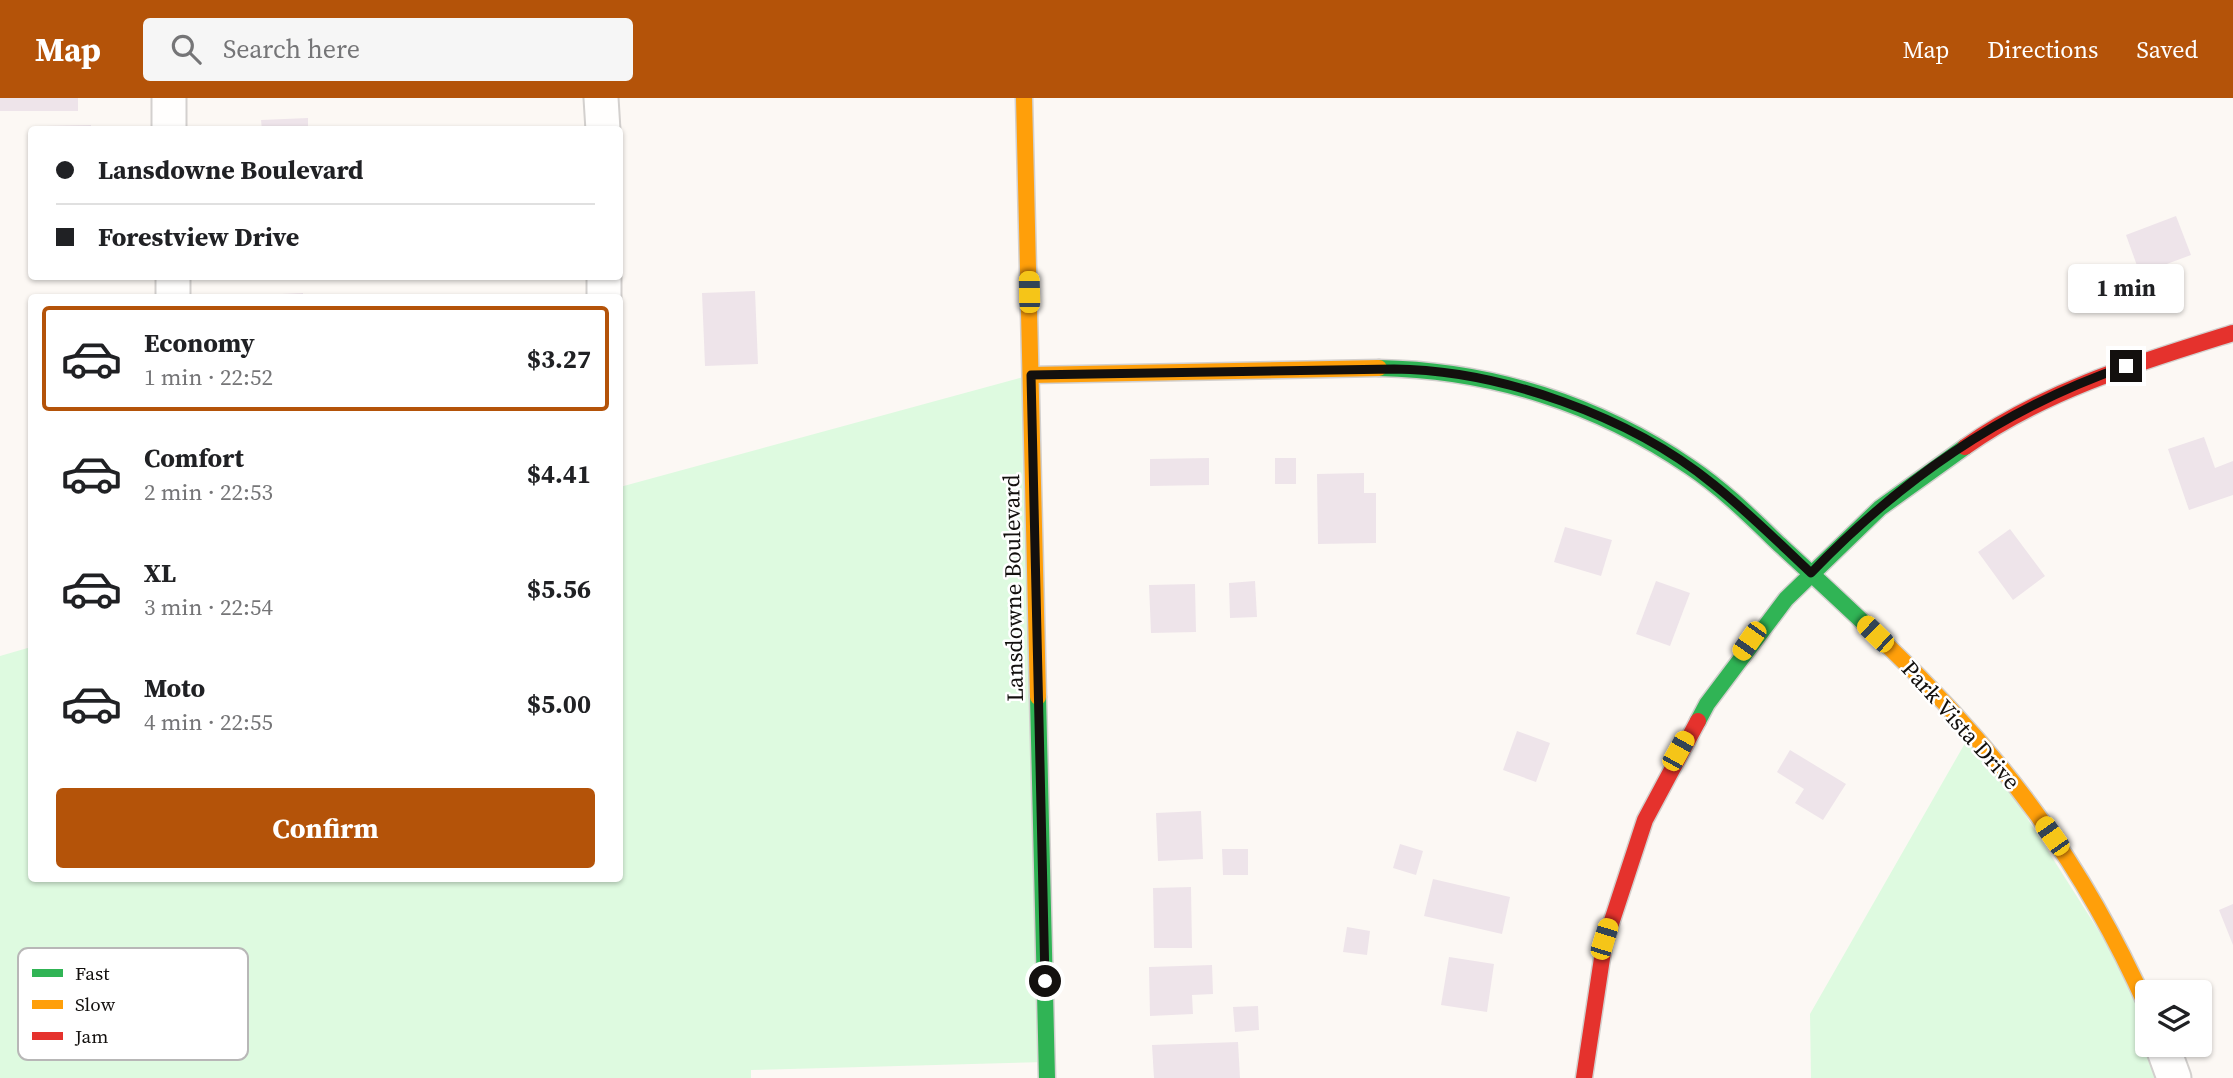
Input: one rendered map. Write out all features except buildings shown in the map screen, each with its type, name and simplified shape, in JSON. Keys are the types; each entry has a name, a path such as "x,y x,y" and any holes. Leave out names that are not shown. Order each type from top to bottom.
{"street":[{"path":"169,98 169,126"},
{"path":"601,98 603,126"},
{"name":"Lansdowne Boulevard","path":"1024,98 1047,1078"},
{"path":"1584,1078 1586,1041 1604,939 1648,815 1703,705 1749,641 1847,536 1909,482 1999,423 2081,381 2193,342 2233,333"},
{"name":"Park Vista Drive","path":"1031,375 1421,369 1493,380 1587,410 1673,456 1713,483 1811,573 1924,680 1972,731 2021,790 2068,859 2109,927 2135,982"},
{"path":"2166,1057 2174,1078"}],"green space":[{"path":"1031,375 1046,1062 751,1070 751,1078 0,1078 0,656 28,648 28,882 623,882 623,486"},
{"path":"1972,731 2135,988 2135,1057 2157,1057 2174,1078 1811,1078 1810,1014"}],"traffic: fast":[{"path":"1379,368 1462,375 1542,395 1618,425 1655,445 1725,494 1888,646"},
{"path":"1698,721 1707,704 1786,599 1880,508 1965,447"},
{"path":"1038,697 1047,1078"}],"traffic: slow":[{"path":"1024,98 1038,697"},
{"path":"1031,375 1379,368"},
{"path":"1888,646 1968,728 2036,813 2096,905 2135,982"}],"traffic: jam":[{"path":"1965,447 2028,409 2094,379 2233,333"},
{"path":"1584,1078 1604,945 1645,820 1698,721"}],"route":[{"path":"1045,981 1031,375 1311,368 1421,369 1493,380 1587,410 1673,456 1713,483 1811,573 1847,536 1909,482 1966,442 2081,381 2126,366"}]}
